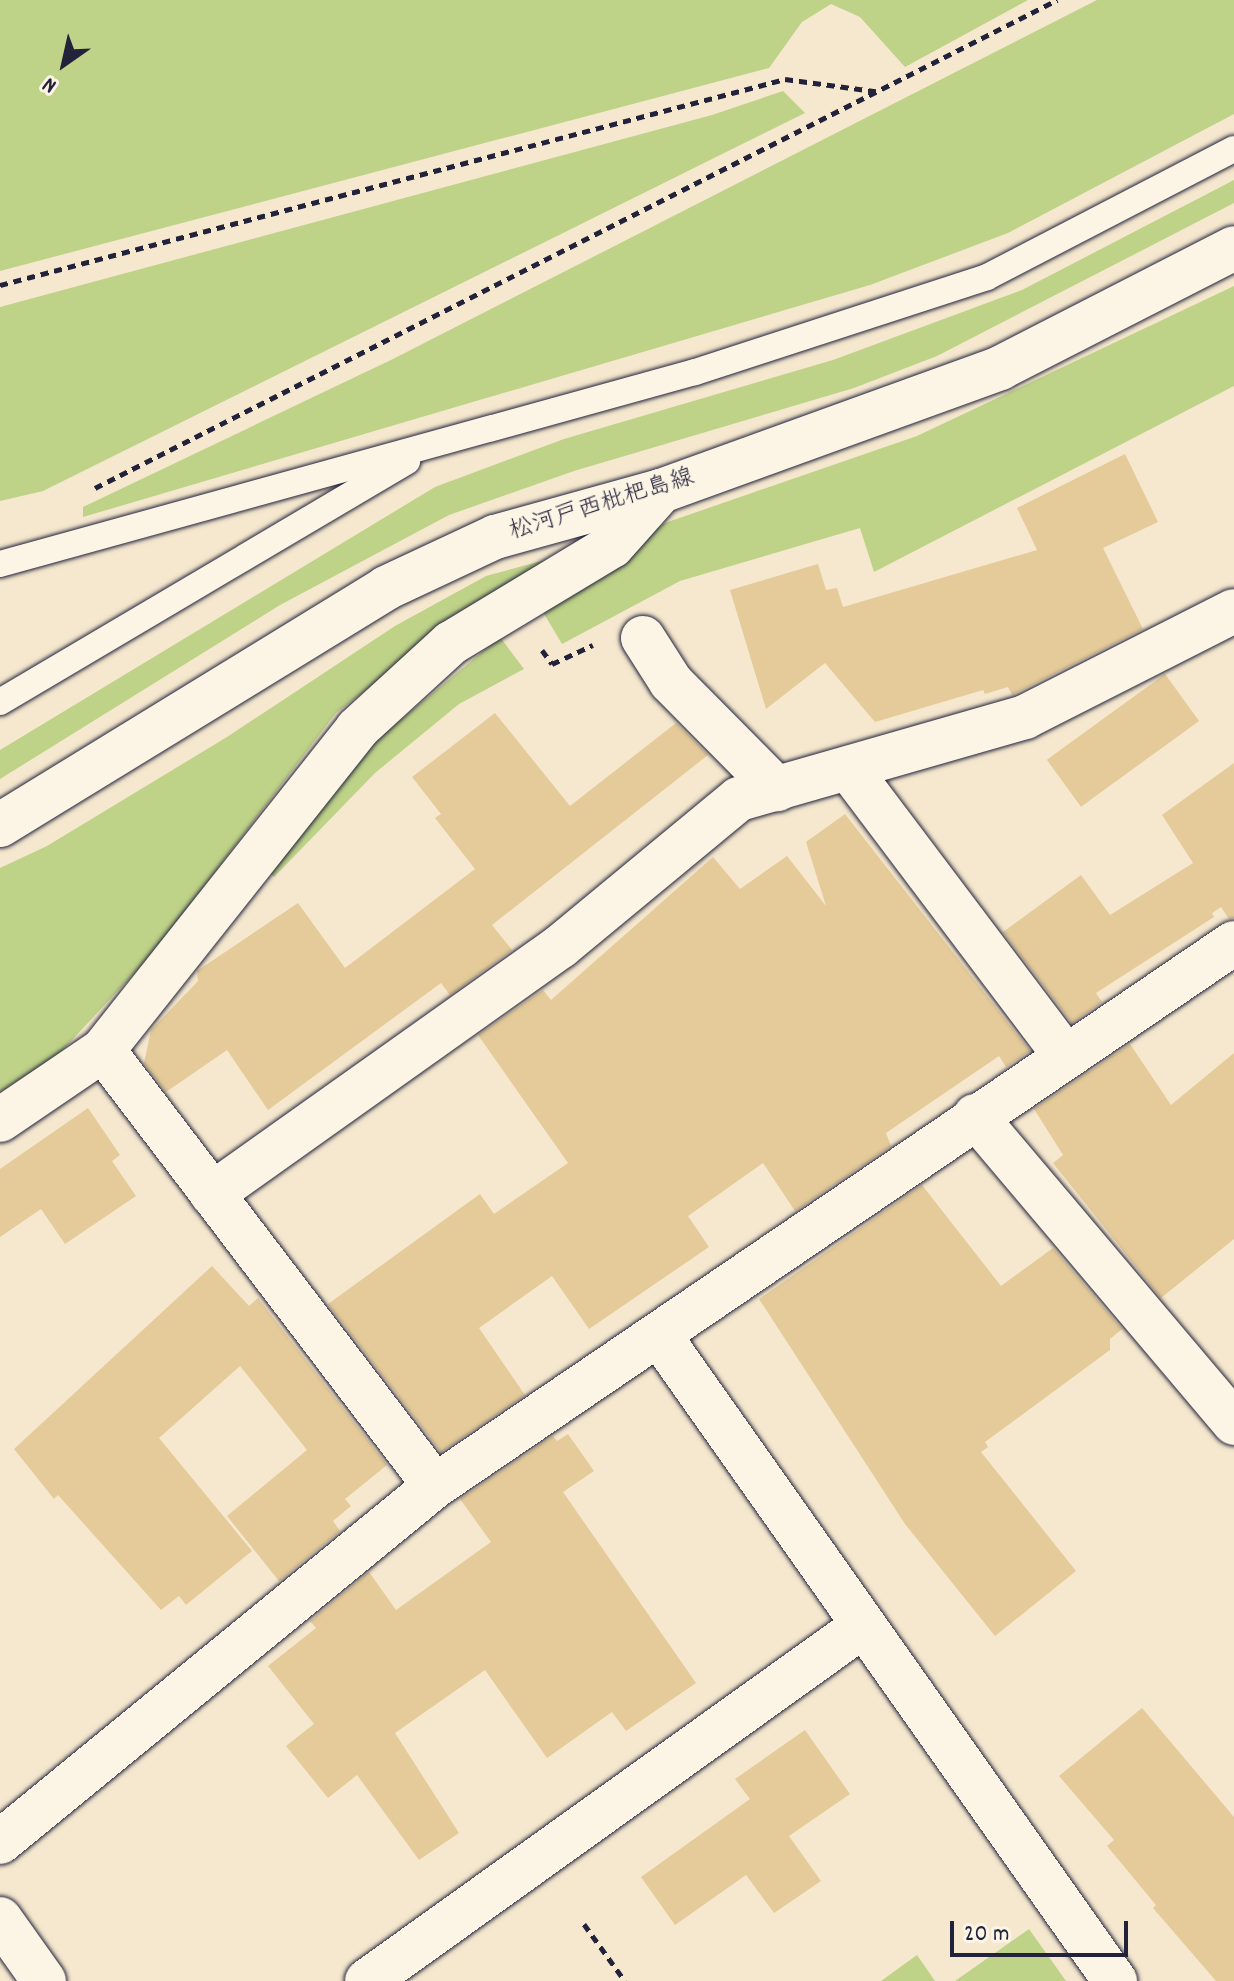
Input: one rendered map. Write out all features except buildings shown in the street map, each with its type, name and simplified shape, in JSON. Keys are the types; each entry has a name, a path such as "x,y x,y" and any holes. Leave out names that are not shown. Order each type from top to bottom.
{"street":[{"name":"松河戸西枇杷島線","path":"0,825 386,588 495,537 661,491 1000,368 1234,248"},
{"path":"0,1120 103,1050 357,729 451,643 612,546 661,491"},
{"path":"212,1194 561,946 739,799 1025,717 1234,611"},
{"path":"643,638 671,682 777,789"},
{"path":"849,769 1065,1056"},
{"path":"0,1842 435,1486 975,1116 1234,943"},
{"path":"103,1050 435,1486"},
{"path":"975,1116 1234,1423"},
{"path":"659,1335 1115,1981"},
{"path":"367,1981 864,1625"},
{"path":"0,1919 44,1981"}],"lane":[{"path":"0,564 695,372 987,277 1234,149"},
{"path":"0,702 438,442"}],"path":[{"path":"86,493 882,92 1057,0"},
{"path":"0,285 785,79 882,92"},
{"path":"584,1924 625,1981"}],"green space":[{"path":"0,0 1028,0 905,67 860,17 831,4 802,22 769,68 0,271"},
{"path":"1097,0 1234,0 1234,114 1008,233 870,285 83,517 83,507 393,359"},
{"path":"783,91 805,113 43,491 0,501 0,307 712,115"},
{"path":"1234,180 1234,203 937,356 854,388 574,471 449,515 280,605 0,779 0,750 435,487 564,439 833,360 1022,290"},
{"path":"1234,286 1234,386 874,572 860,528 680,581 562,644 540,607 665,523 917,436"},
{"path":"556,557 439,634 336,713 153,953 58,1055 0,1092 0,868 47,846 227,737 395,626 486,576"},
{"path":"500,637 524,669 459,704 375,773 274,877 269,873 378,739"},
{"path":"1029,1929 1066,1981 955,1981"},
{"path":"917,1955 935,1981 881,1981"}]}
